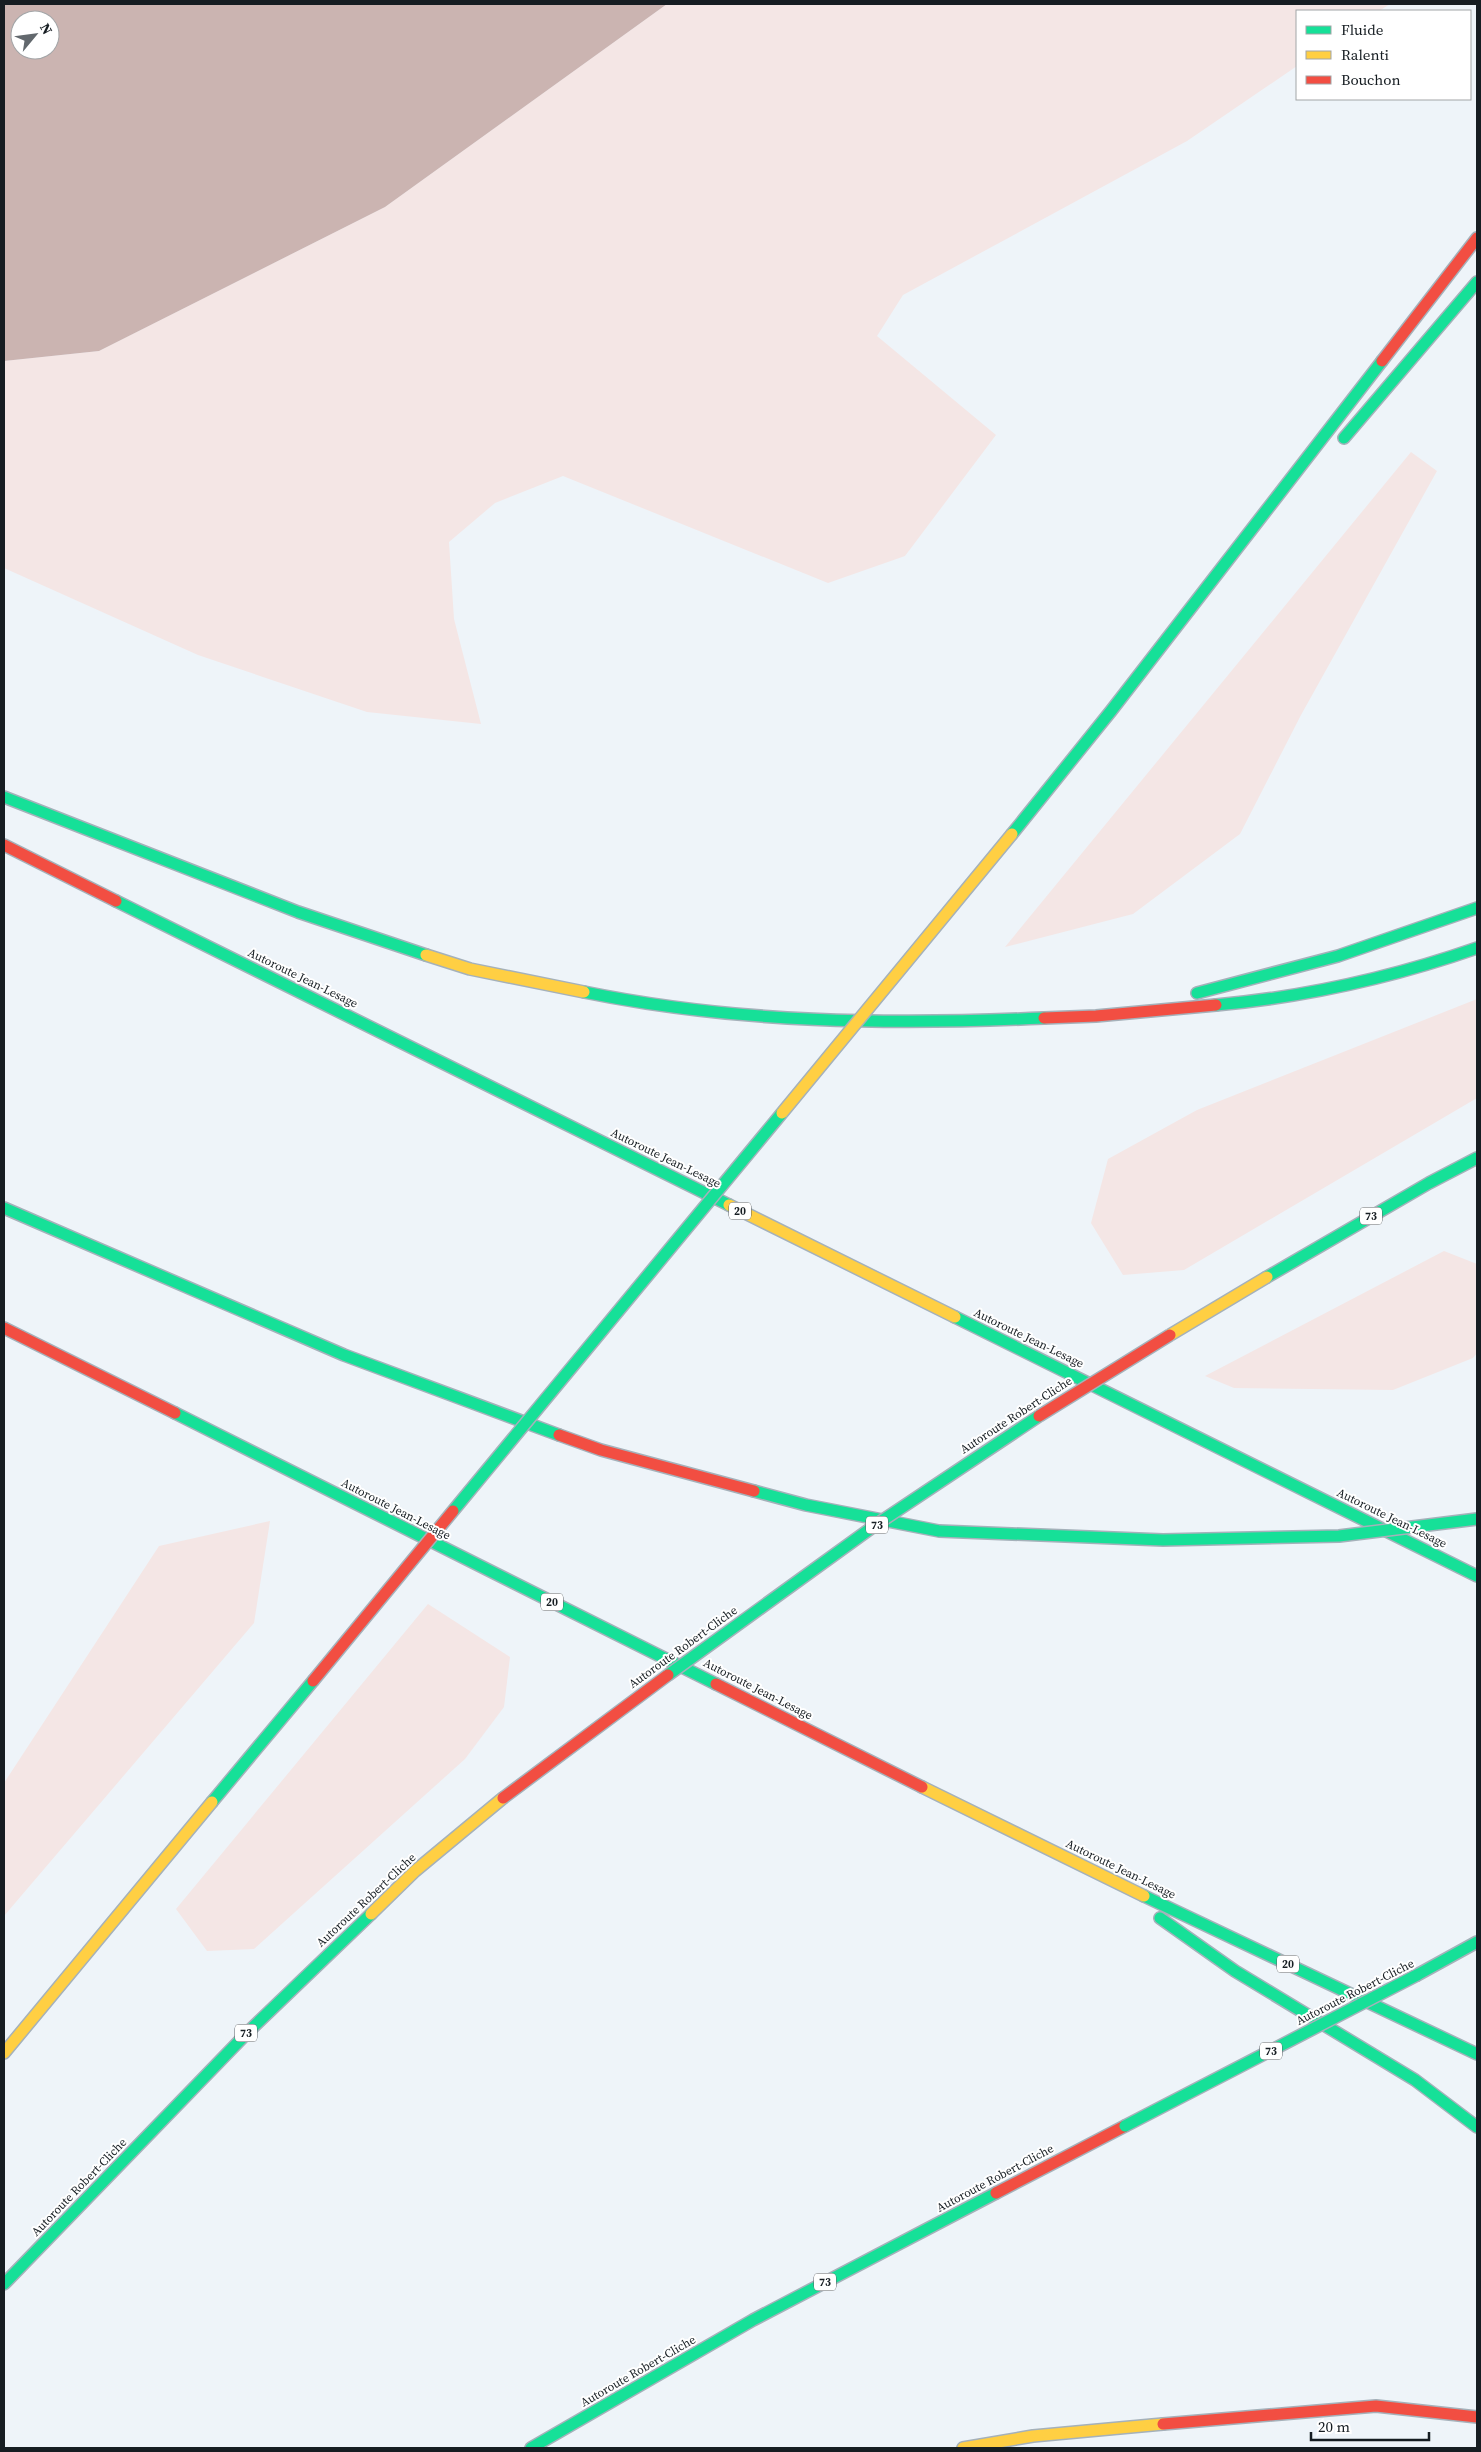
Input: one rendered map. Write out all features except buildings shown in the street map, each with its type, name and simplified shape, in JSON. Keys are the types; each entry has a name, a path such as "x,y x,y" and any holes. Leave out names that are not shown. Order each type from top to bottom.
{"highway":[{"path":"4,2053 313,1682 1012,834 1111,711 1477,238"},
{"path":"1336,448 1477,282"},
{"path":"1111,711 1278,515"},
{"path":"4,798 298,912 470,969 622,1000 775,1018 952,1022 1096,1016 1259,1001 1419,968 1477,948"},
{"name":"Autoroute Jean-Lesage","path":"4,845 1477,1576"},
{"path":"1096,1016 1282,973 1436,924 1477,908"},
{"name":"Autoroute Robert-Cliche","path":"4,2284 248,2032 415,1871 503,1798 780,1593 929,1489 1108,1372 1429,1183 1477,1158"},
{"path":"4,1208 344,1355 601,1450 806,1505 939,1531 1163,1540 1340,1536 1477,1519"},
{"name":"Autoroute Jean-Lesage","path":"4,1328 1099,1875 1477,2054"},
{"path":"1099,1875 1235,1971 1415,2080 1477,2127"},
{"name":"Autoroute Robert-Cliche","path":"531,2448 752,2320 1417,1976 1477,1942"},
{"path":"1417,1976 1477,1951"},
{"path":"963,2448 1033,2436 1221,2418 1376,2406 1477,2417"}],"shaded area":[{"path":"4,4 667,4 385,207 99,351 4,361"},
{"path":"667,4 1390,4 1381,10 1296,10 1296,67 1187,141 903,295 877,336 996,435 905,556 828,583 563,476 495,503 449,542 454,619 481,724 367,712 198,655 4,568 4,361 99,351 385,207"},
{"path":"1411,452 1437,471 1301,715 1240,834 1133,914 1005,947"},
{"path":"1477,999 1477,1098 1184,1270 1123,1275 1091,1223 1108,1159 1197,1110"},
{"path":"1444,1251 1477,1264 1477,1353 1473,1358 1393,1390 1234,1388 1205,1376"},
{"path":"270,1521 254,1623 4,1916 4,1783 159,1546"},
{"path":"428,1604 510,1657 504,1707 465,1759 254,1949 207,1951 176,1909"}],"traffic: fast":[{"path":"1344,438 1477,282"},
{"path":"1012,834 1111,711 1382,361"},
{"path":"4,797 298,912 426,955"},
{"path":"116,901 729,1205"},
{"path":"1197,993 1338,956 1477,908"},
{"path":"1216,1005 1282,997 1381,977 1477,948"},
{"path":"584,992 698,1010 756,1016 871,1021 1044,1018"},
{"path":"453,1511 782,1113"},
{"path":"1267,1277 1429,1183 1477,1158"},
{"path":"4,1208 344,1355 559,1435"},
{"path":"955,1317 1477,1576"},
{"path":"175,1413 716,1684"},
{"path":"668,1675 874,1526 1039,1416"},
{"path":"754,1491 806,1505 939,1531"},
{"path":"939,1531 1163,1540 1339,1536 1477,1519"},
{"path":"212,1802 313,1681"},
{"path":"1144,1896 1477,2054"},
{"path":"4,2284 248,2032 371,1914"},
{"path":"1160,1918 1235,1971 1415,2080 1477,2127"},
{"path":"1417,1975 1477,1942"},
{"path":"1125,2126 1417,1975"},
{"path":"531,2448 753,2320 996,2193"}],"traffic: slow":[{"path":"782,1113 1012,834"},
{"path":"426,955 470,969 584,992"},
{"path":"729,1205 955,1317"},
{"path":"1170,1335 1267,1277"},
{"path":"922,1787 1144,1896"},
{"path":"371,1914 415,1871 503,1798"},
{"path":"4,2053 212,1802"},
{"path":"963,2448 1033,2436 1163,2424"}],"traffic: jam":[{"path":"1382,361 1477,238"},
{"path":"4,845 116,901"},
{"path":"1044,1018 1096,1016 1216,1005"},
{"path":"4,1328 175,1413"},
{"path":"1039,1416 1170,1335"},
{"path":"559,1435 601,1450 754,1491"},
{"path":"313,1681 453,1511"},
{"path":"503,1798 668,1675"},
{"path":"716,1684 922,1787"},
{"path":"996,2193 1125,2126"},
{"path":"1163,2424 1376,2406 1477,2417"}]}
